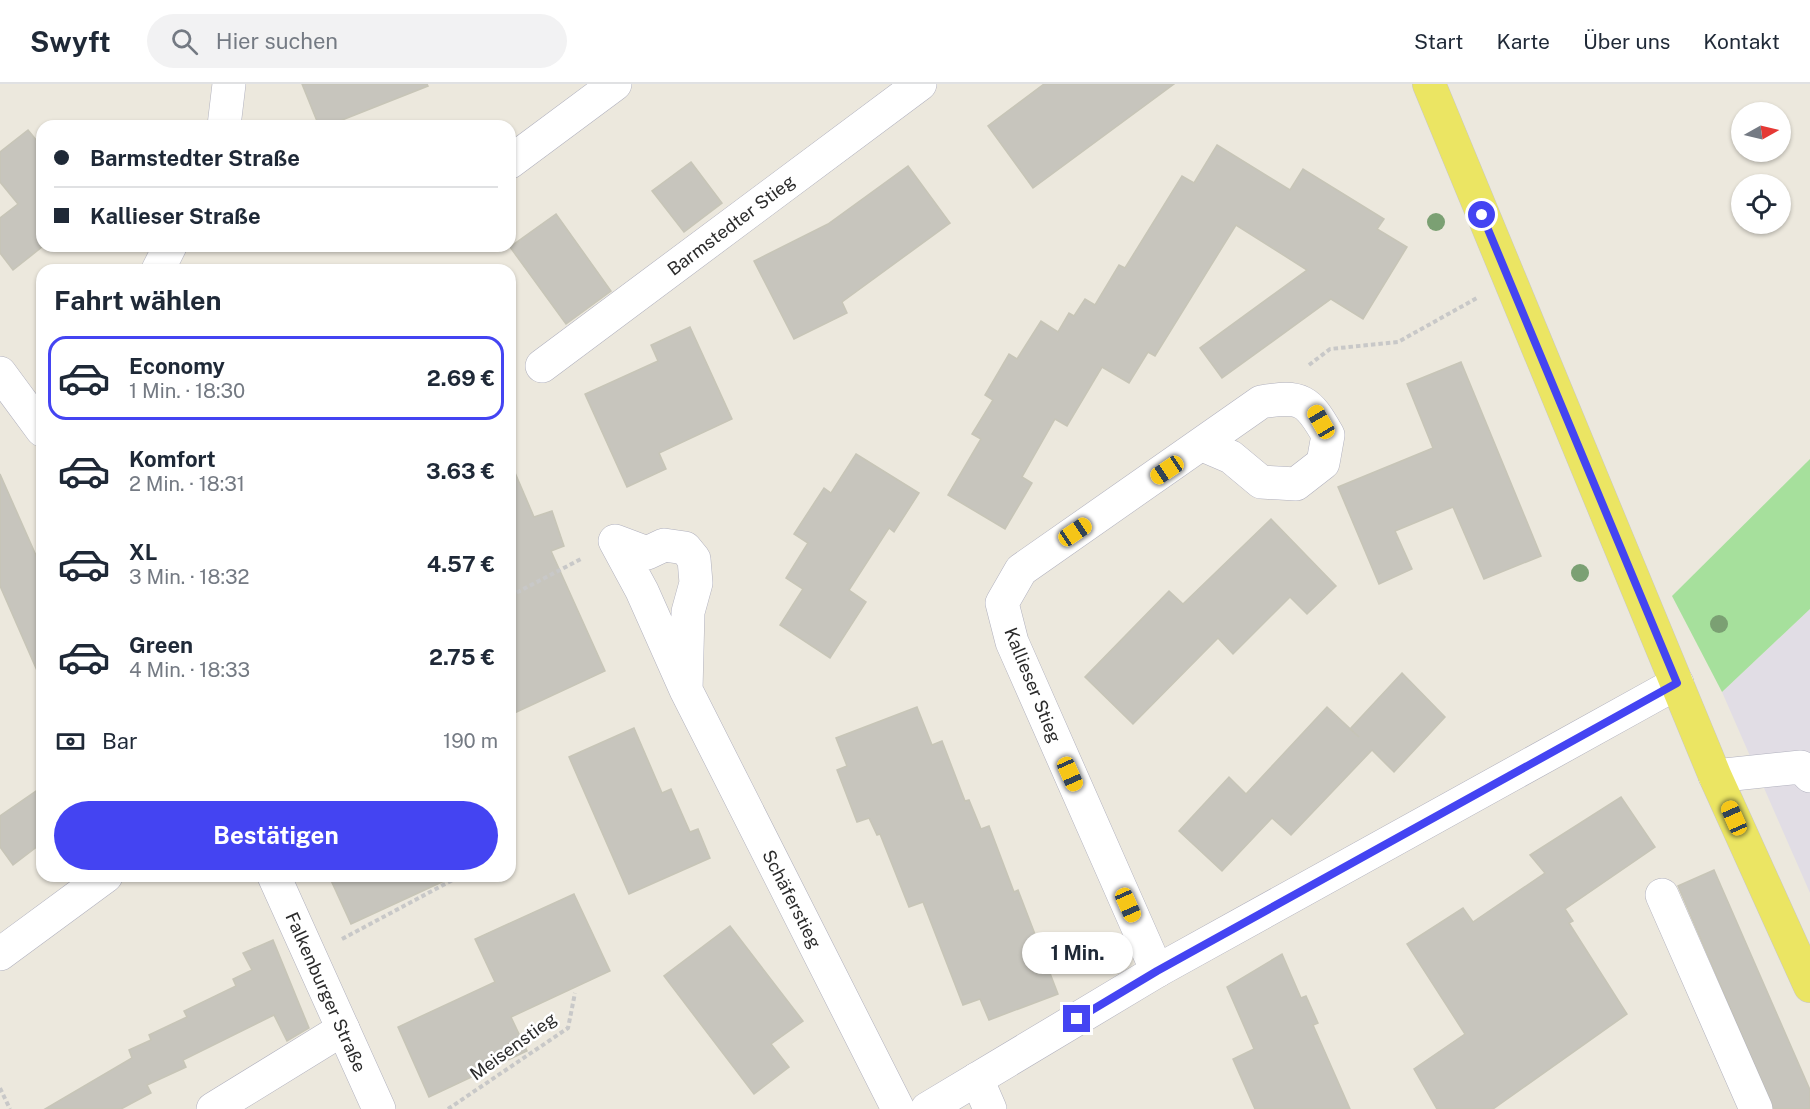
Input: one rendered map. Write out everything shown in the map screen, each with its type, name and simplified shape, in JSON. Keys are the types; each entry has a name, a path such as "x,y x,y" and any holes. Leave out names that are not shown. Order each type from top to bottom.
{"main road":[{"path":"1429,84 1714,776 1810,986"}],"street":[{"path":"225,120 229,84"},
{"path":"516,158 615,84"},
{"name":"Barmstedter Stieg","path":"542,366 920,84"},
{"path":"0,373 36,422"},
{"name":"Kallieser Stieg","path":"1157,971 1012,642 1002,603 1021,570 1203,445 1261,402 1289,397 1313,408 1328,435 1323,463 1296,484 1261,482 1231,457 1203,445"},
{"name":"Schäferstieg","path":"615,541 647,553 664,545 685,548 694,559 696,583 688,612 686,690"},
{"name":"Schäferstieg","path":"615,541 642,591 686,690 898,1109"},
{"path":"927,1109 1157,971 1677,683"},
{"path":"1714,776 1801,767 1810,776"},
{"path":"0,954 98,882"},
{"name":"Falkenburger Straße","path":"277,882 379,1109"},
{"path":"1662,895 1756,1109"},
{"path":"213,1109 343,1029"},
{"path":"977,1079 990,1109"}],"path":[{"path":"1261,402 1330,349 1398,342 1509,280"},
{"path":"516,593 615,541"},
{"path":"310,956 449,882"},
{"name":"Meisenstieg","path":"448,1109 568,1028 575,993"},
{"path":"0,1088 9,1109"}],"shaded area":[{"path":"1810,609 1810,893 1722,692"}],"green space":[{"path":"1810,459 1810,609 1722,692 1672,596"}],"building":[{"path":"302,84 427,84 428,86 342,120 317,120"},
{"path":"1044,84 1174,84 1033,188 988,126"},
{"path":"28,130 36,140 36,252 13,270 0,253 0,218 18,204 0,182 0,152"},
{"path":"1217,145 1290,190 1303,169 1384,219 1377,229 1407,247 1363,319 1331,299 1222,378 1200,348 1307,270 1236,225 1155,356 1148,352 1129,383 1102,367 1067,426 1055,419 1022,477 1032,483 1005,529 948,495 981,439 972,434 993,400 985,395 1009,354 1017,359 1041,321 1058,332 1069,313 1074,316 1085,299 1095,305 1119,265 1125,268 1182,176 1194,183"},
{"path":"691,162 722,203 684,232 652,191"},
{"path":"908,166 950,223 842,302 847,313 794,339 754,261 828,224"},
{"path":"556,214 611,291 566,324 514,252 516,252 516,243"},
{"path":"690,327 732,419 659,453 666,469 627,487 585,394 658,361 651,345"},
{"path":"1461,362 1541,556 1484,579 1453,507 1395,531 1412,569 1379,584 1338,487 1433,448 1407,384"},
{"path":"856,454 919,493 894,532 889,528 849,590 866,602 830,658 780,625 803,589 786,578 808,543 794,534 824,488 831,493"},
{"path":"0,474 36,555 36,668 0,586"},
{"path":"516,475 534,517 552,511 564,546 551,551 605,671 516,712"},
{"path":"1271,519 1336,586 1307,614 1290,597 1233,654 1218,638 1133,724 1085,677 1169,591 1183,604"},
{"path":"1402,673 1445,717 1394,772 1372,750 1291,835 1272,818 1222,871 1179,831 1229,777 1246,794 1327,707 1350,729"},
{"path":"917,707 932,745 942,741 965,801 969,800 981,829 989,826 1014,892 1018,890 1058,994 989,1020 980,999 963,1005 923,902 909,907 880,834 877,835 869,818 857,822 837,770 847,766 836,738"},
{"path":"634,728 662,793 671,789 690,832 698,829 710,858 629,894 569,757"},
{"path":"36,791 36,848 13,865 0,847 0,816"},
{"path":"1621,797 1655,847 1565,909 1573,921 1569,923 1627,1014 1493,1109 1437,1109 1414,1069 1465,1034 1407,944 1463,908 1473,922 1545,873 1530,855"},
{"path":"1714,870 1810,1090 1810,1109 1774,1109 1678,886"},
{"path":"332,882 442,882 351,924"},
{"path":"574,894 610,971 511,1017 527,1051 429,1097 398,1027 495,982 475,939"},
{"path":"730,926 803,1021 771,1044 789,1067 754,1094 664,976"},
{"path":"273,940 309,1028 287,1041 274,1015 183,1060 186,1067 147,1085 151,1093 121,1109 45,1109 132,1058 129,1050 151,1040 149,1035 187,1017 184,1011 236,986 233,979 252,970 243,953"},
{"path":"1282,954 1301,998 1306,996 1318,1023 1313,1025 1350,1109 1255,1109 1233,1059 1254,1049 1227,987"}],"route":[{"path":"1077,1019 1157,971 1677,683 1482,215"}]}
